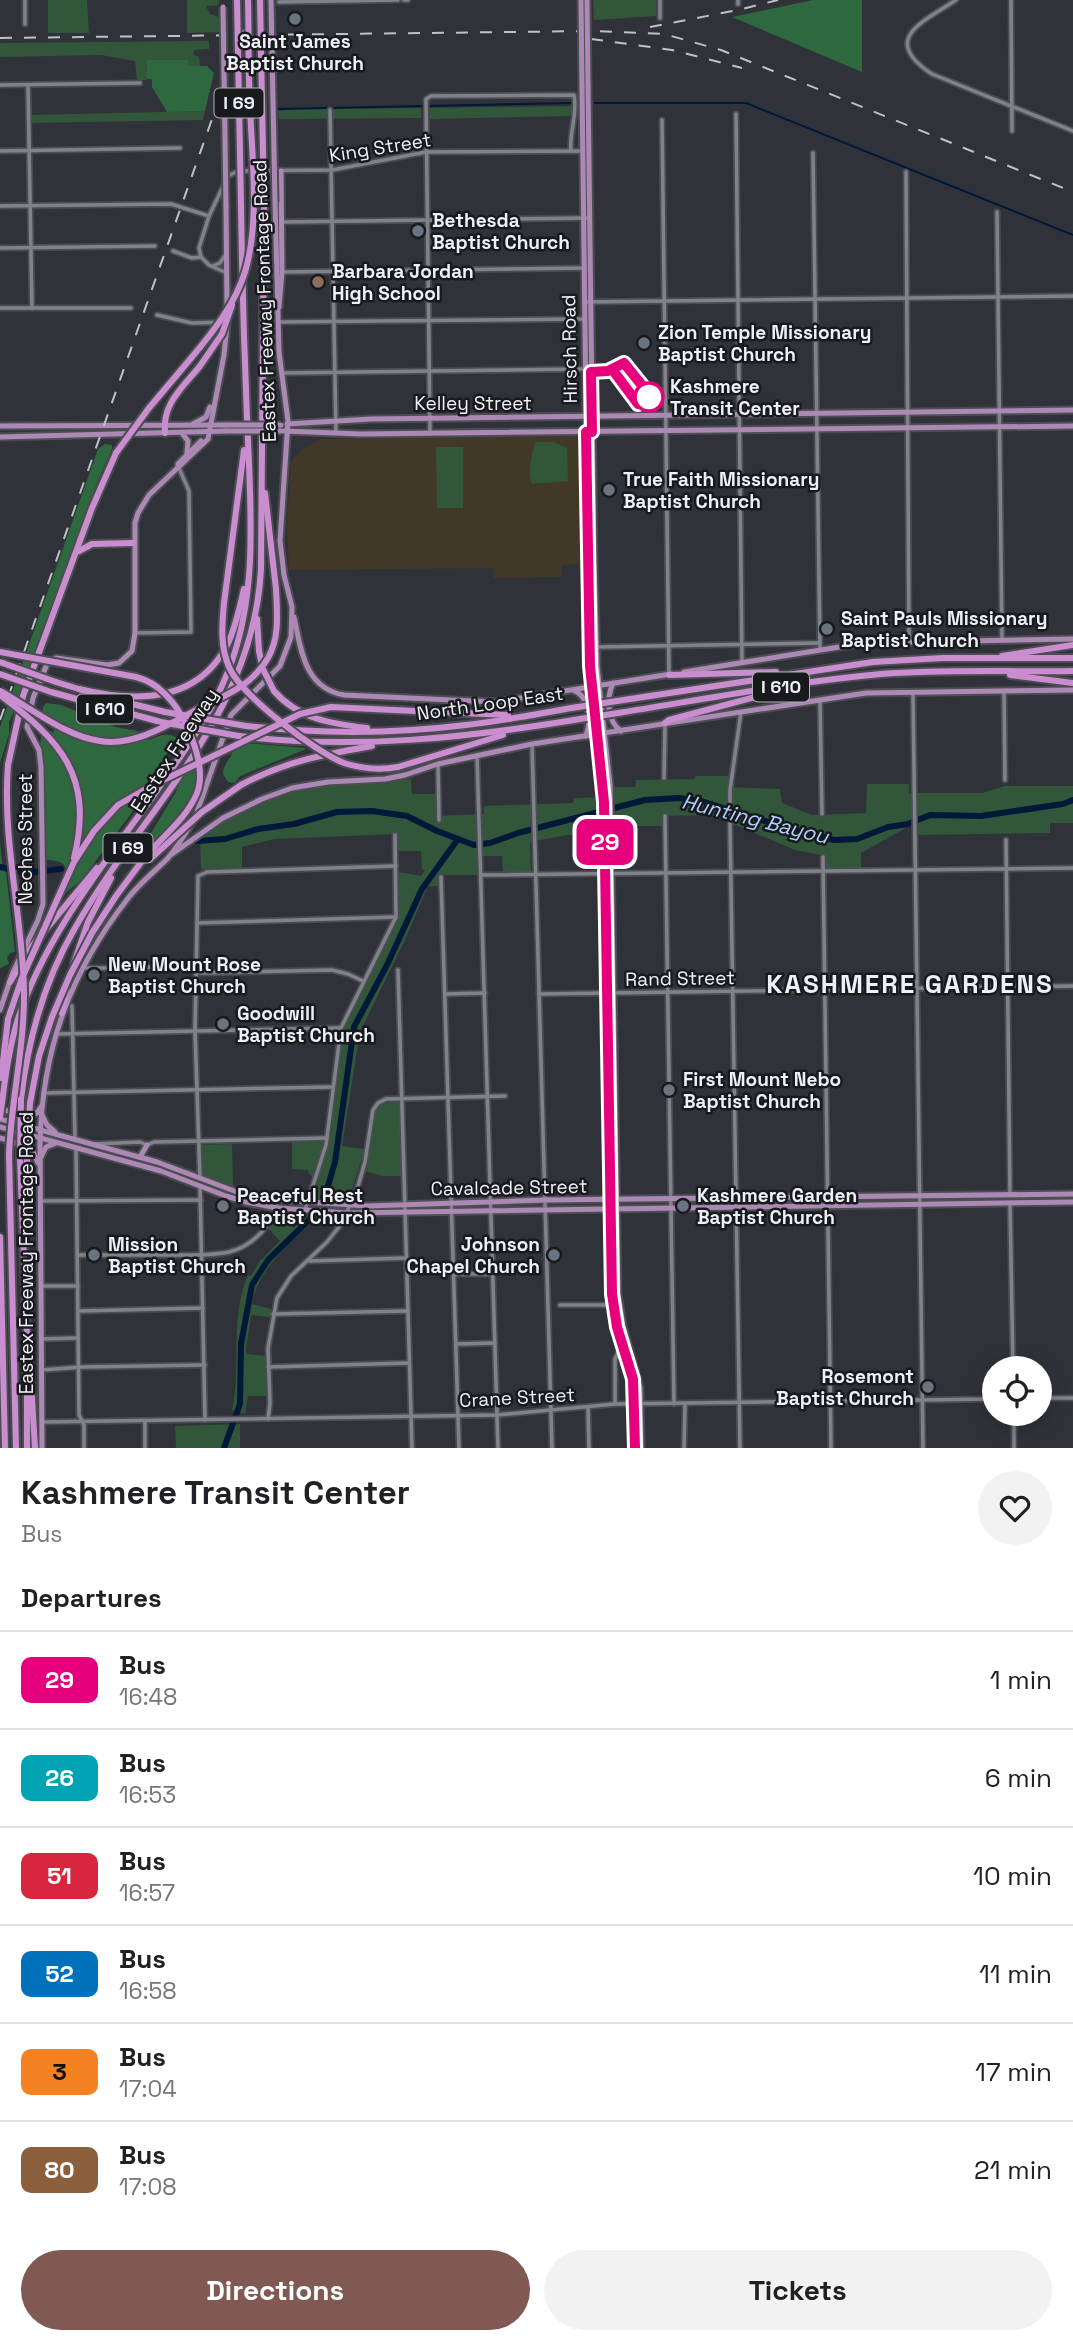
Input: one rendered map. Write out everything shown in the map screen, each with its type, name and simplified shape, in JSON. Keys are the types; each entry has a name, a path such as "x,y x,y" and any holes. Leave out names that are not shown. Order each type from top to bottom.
{"highway":[{"name":"Eastex Freeway","path":"0,1118 14,1033 32,983 68,918 187,747 222,687 243,624 249,564 237,0"},
{"path":"165,429 166,413 172,399 222,334 245,272 252,217 248,0"},
{"name":"Eastex Freeway","path":"27,1448 21,1099 32,1034 57,962 81,916 220,713 244,660 257,606 261,569 264,204 260,0"},
{"path":"15,1446 9,1155 24,996 7,832 8,765 23,696 103,478 116,453 149,408 208,338 234,297"},
{"path":"246,414 244,466 235,512 222,628 224,652 232,673 247,693 333,758 370,768 398,766 532,727"},
{"path":"0,693 68,730 91,739 113,742 142,736 234,691 258,672 275,642 277,620 276,589 261,467"},
{"path":"76,555 89,544 133,543"},
{"path":"79,689 119,697 151,696 179,689 200,677 218,659 229,640 249,564"},
{"path":"257,606 262,669 274,691 292,708 320,720 353,727 401,731"},
{"path":"993,658 1073,645"},
{"path":"0,652 133,676 152,683 170,700 198,756 200,773 199,787 185,812 120,889 69,975 39,1056 23,1159"},
{"name":"North Loop East","path":"0,662 79,689 165,712 246,726 311,731 401,731 466,726 802,671 885,661 1073,658"},
{"path":"669,674 802,671"},
{"name":"North Loop East","path":"0,674 51,692 161,722 239,736 333,743 396,742 480,735 808,683 884,674 1073,671"},
{"path":"988,672 1073,683"},
{"path":"665,723 808,683"},
{"path":"0,693 52,738 72,774 78,795 80,819 70,870"},
{"path":"0,1109 8,1018 22,978 70,870 90,836 108,814 126,800 306,712 331,707 493,715 534,714"},
{"path":"147,858 202,812 261,774 297,760 396,742"},
{"path":"62,1013 67,985 88,922 132,841"},
{"path":"10,982 32,946 117,846"},
{"path":"0,1237 5,1448"},
{"path":"0,1365 4,1357"},
{"path":"27,1358 32,1369 36,1448"}],"main road":[{"name":"Eastex Freeway Frontage Road","path":"43,1448 39,1163 43,1093 55,1034 81,968 123,904 167,858 198,811 231,715 273,675 285,656 291,637 292,607 284,575 281,541 283,373 278,322 271,0"},
{"name":"Hirsch Road","path":"580,0 585,86 591,561 599,686 607,755 612,1201 616,1305 637,1405"},
{"name":"Hirsch Road","path":"586,218 583,151 587,0"},
{"name":"Eastex Freeway Frontage Road","path":"210,428 228,322 223,3"},
{"path":"278,314 282,272 281,171"},
{"path":"192,425 206,417 215,395"},
{"name":"Kelley Street","path":"284,428 336,420 1073,410"},
{"name":"Kelley Street","path":"0,437 165,429 192,425 210,428 284,428 336,434 1073,426"},
{"name":"Kelley Street","path":"0,426 165,429 182,433 210,428"},
{"name":"Neches Street","path":"178,467 210,428"},
{"name":"Neches Street","path":"10,982 43,904 41,767 39,750 27,727 43,670 56,658 107,665 119,663 132,651 135,633 135,523 143,504 208,439 210,428"},
{"path":"182,433 189,444 186,456"},
{"name":"Hirsch Road","path":"591,561 591,687 607,801"},
{"path":"292,607 304,662 322,687 337,694 478,703 742,663 820,646 909,641 1073,639"},
{"path":"589,612 592,640 596,647"},
{"path":"613,684 608,698 610,714 620,731"},
{"path":"572,690 582,695 588,708 586,736"},
{"path":"167,858 223,818 275,794 328,782 405,775 438,764 532,744 866,693 1073,690"},
{"path":"607,755 610,739 620,731"},
{"path":"0,1010 10,982"},
{"path":"0,1109 26,1116 33,1115 42,1105"},
{"path":"41,1112 47,1125 58,1134"},
{"name":"Cavalcade Street","path":"0,1118 140,1157 237,1192 278,1200 351,1205 405,1205 545,1200 1073,1194"},
{"name":"Cavalcade Street","path":"0,1127 138,1164 236,1199 277,1208 347,1213 1073,1202"},
{"path":"0,1138 31,1147 39,1163"},
{"path":"39,1163 46,1147 57,1143"},
{"path":"138,1164 147,1145"},
{"path":"236,1199 237,1192"},
{"path":"1056,1194 1056,1202"},
{"path":"964,1195 964,1204"},
{"path":"872,1196 872,1205"},
{"path":"780,1197 781,1207"},
{"path":"635,1448 637,1405"},
{"path":"637,1405 641,1448"}],"street":[{"path":"25,0 25,24"},
{"path":"279,2 398,0"},
{"path":"660,0 660,18"},
{"path":"956,0 913,29 908,39 913,60 932,74 1073,131"},
{"path":"1011,0 1012,131"},
{"path":"0,85 140,83"},
{"path":"28,85 32,308"},
{"path":"429,433 426,100 431,96 574,95 571,151"},
{"path":"330,110 336,434"},
{"path":"736,114 742,663"},
{"path":"662,120 669,674"},
{"path":"0,150 180,148"},
{"name":"King Street","path":"201,257 199,248 209,216 228,176 238,171 332,170 426,152 583,151"},
{"path":"596,647 743,644 820,646 813,153"},
{"path":"906,172 909,641"},
{"path":"0,206 171,204 209,216"},
{"path":"997,212 1002,640"},
{"path":"282,222 586,218"},
{"path":"0,248 155,246"},
{"path":"173,251 192,258 201,257 227,273"},
{"path":"213,266 220,263 226,254"},
{"path":"282,272 587,268"},
{"path":"587,302 1073,296"},
{"path":"0,308 131,308"},
{"path":"157,315 192,323 228,322"},
{"path":"278,322 587,319"},
{"path":"283,373 589,370"},
{"path":"135,633 191,632 189,491 178,467"},
{"path":"1004,691 1005,780"},
{"path":"912,692 923,1448"},
{"path":"820,699 822,814"},
{"path":"740,1448 730,807 732,770 741,711"},
{"path":"664,778 665,723"},
{"path":"532,744 552,1448"},
{"path":"477,756 498,1448"},
{"path":"438,764 439,820"},
{"path":"665,816 674,1404"},
{"path":"307,1210 306,1201 327,1138 341,1028 396,917 395,835"},
{"path":"1006,840 1013,1356"},
{"path":"823,857 831,1448"},
{"path":"205,1420 201,1200 194,1031 198,972 198,876 206,872 396,866"},
{"path":"481,875 1073,868"},
{"path":"441,877 459,1448"},
{"path":"197,923 396,917"},
{"path":"81,968 177,968 198,972 332,970 363,981"},
{"path":"398,970 412,1448"},
{"name":"Rand Street","path":"539,994 1073,986"},
{"path":"445,994 485,993"},
{"path":"72,1006 75,1139"},
{"path":"55,1034 341,1028"},
{"path":"43,1093 333,1087"},
{"path":"268,1419 269,1338 280,1290 334,1234 347,1213 368,1150 375,1107 384,1099 505,1096"},
{"path":"93,1144 140,1142 147,1145 154,1142 327,1138"},
{"path":"76,1148 79,1415 84,1448"},
{"path":"40,1202 201,1200"},
{"path":"78,1255 201,1255 228,1252 247,1244 269,1224 278,1200"},
{"path":"307,1261 407,1258"},
{"path":"454,1274 493,1274"},
{"path":"41,1286 78,1286"},
{"path":"560,1305 616,1305"},
{"path":"79,1311 203,1308"},
{"path":"273,1314 408,1311"},
{"path":"41,1339 78,1338"},
{"path":"456,1344 495,1343"},
{"path":"615,1404 615,1359 619,1351 626,1348"},
{"path":"268,1367 410,1363"},
{"path":"41,1370 205,1364"},
{"path":"1052,1398 1073,1398"},
{"name":"Crane Street","path":"42,1422 497,1415 615,1404 982,1399"},
{"path":"684,1448 685,1404"},
{"path":"589,1407 589,1448"},
{"path":"145,1421 145,1448"},
{"path":"1014,1426 1014,1448"}],"shaded area":[{"path":"579,436 581,564 562,565 562,577 494,578 493,568 289,570 287,518 291,463 300,451 321,439"}],"green space":[{"path":"48,0 87,0 89,33 48,33"},
{"path":"187,0 219,0 219,5 206,6 210,14 219,17 220,32 187,33"},
{"path":"593,0 656,0 656,16 594,20"},
{"path":"813,0 862,0 862,72 732,17"},
{"path":"209,41 209,49 194,50 193,54 199,57 200,66 188,66 188,61 147,60 146,80 137,80 135,61 101,55 0,57 0,43"},
{"path":"147,60 188,60 188,66 207,66 214,73 205,111 167,112 152,87 152,79 146,79"},
{"path":"572,106 572,116 430,119 430,108"},
{"path":"421,108 421,118 279,119 278,111 293,109"},
{"path":"205,111 203,120 32,123 31,115"},
{"path":"535,442 553,442 567,448 568,481 532,484 530,468"},
{"path":"105,444 112,445 112,449 97,483 23,692 9,722 9,734 0,763 0,727 98,449"},
{"path":"436,447 463,447 463,508 437,508"},
{"path":"46,703 61,705 116,727 137,731 149,740 168,734 179,739 147,783 139,803 82,879 60,898 66,880 65,866 61,862 45,859 43,756 40,748 41,736 50,731 53,733 55,728 42,720"},
{"path":"245,743 306,749 240,776 235,783 228,782 223,774 233,748"},
{"path":"195,760 195,784 186,806 153,843 150,835"},
{"path":"696,776 728,776 728,787 780,789 782,803 812,815 866,813 867,784 909,784 909,793 982,793 1005,786 1073,786 1073,823 1050,823 1050,833 917,835 916,825 911,825 861,853 861,868 826,868 826,856 795,850 712,815 663,816 663,826 637,826 637,847 615,847 615,835 567,835 535,841 530,843 531,872 503,872 502,856 477,856 477,875 439,875 439,886 428,886 360,1032 342,1146 365,1149 348,1201 311,1197 327,1145 341,1031 363,983 397,922 398,872 421,876 425,870 422,869 421,851 396,851 396,834 274,839 242,847 242,868 201,869 200,837 266,801 321,785 411,779 412,794 436,794 437,816 484,814 484,806 573,803 574,798 613,797 614,787 635,787 636,780 694,779"},
{"path":"0,843 15,952 10,953 7,958 9,964 0,968"},
{"path":"397,1100 400,1102 402,1176 382,1176 365,1171 373,1117 378,1104"},
{"path":"321,1139 324,1144 313,1177 308,1170 292,1169 292,1140"},
{"path":"232,1144 233,1186 202,1175 201,1145"},
{"path":"279,1211 294,1228 309,1213 321,1214 279,1254 256,1290 252,1304 271,1309 270,1317 251,1315 246,1350 247,1354 266,1356 267,1396 248,1396 245,1414 232,1410 239,1308 248,1275 251,1276 259,1262 280,1241 267,1227"},
{"path":"240,1424 240,1448 176,1448 175,1426"}],"waterway":[{"path":"278,109 572,103"},
{"path":"595,103 746,103 1073,235"},
{"name":"Hunting Bayou","path":"196,841 225,839 337,812 372,811 407,816 474,845 490,843 518,833 645,800 679,798 701,801 834,840 857,839 930,815 981,816 1063,804 1073,800"},
{"path":"224,1448 240,1404 241,1344 252,1285 268,1260 312,1217 326,1193 335,1162 354,1027 387,965 422,889 458,839"},
{"name":"Hunting Bayou","path":"0,867 26,873 61,869"}],"railway":[{"path":"0,720 254,0"},
{"path":"650,27 778,0"},
{"path":"0,38 594,31 664,34 721,50 1073,192"},
{"path":"591,39 672,50 742,68"}],"bus line":[{"name":"29","path":"615,373 638,404 647,402 649,394 624,363 614,370 591,372 592,432 586,432 591,687 604,785 612,1294 617,1327 633,1379 635,1448"}],"place":[{"name":"Saint James Baptist Church","path":"295,19"},
{"name":"Bethesda Baptist Church","path":"418,231"},
{"name":"Barbara Jordan High School","path":"318,282"},
{"name":"Zion Temple Missionary Baptist Church","path":"644,343"},
{"name":"Kashmere Transit Center","path":"649,397"},
{"name":"True Faith Missionary Baptist Church","path":"609,490"},
{"name":"Saint Pauls Missionary Baptist Church","path":"827,629"},
{"name":"New Mount Rose Baptist Church","path":"94,975"},
{"name":"Goodwill Baptist Church","path":"223,1024"},
{"name":"First Mount Nebo Baptist Church","path":"669,1090"},
{"name":"Peaceful Rest Baptist Church","path":"223,1206"},
{"name":"Kashmere Garden Baptist Church","path":"683,1206"},
{"name":"Mission Baptist Church","path":"94,1255"},
{"name":"Johnson Chapel Church","path":"554,1255"},
{"name":"Rosemont Baptist Church","path":"928,1387"}],"district":[{"name":"KASHMERE GARDENS","path":"910,984"}]}
